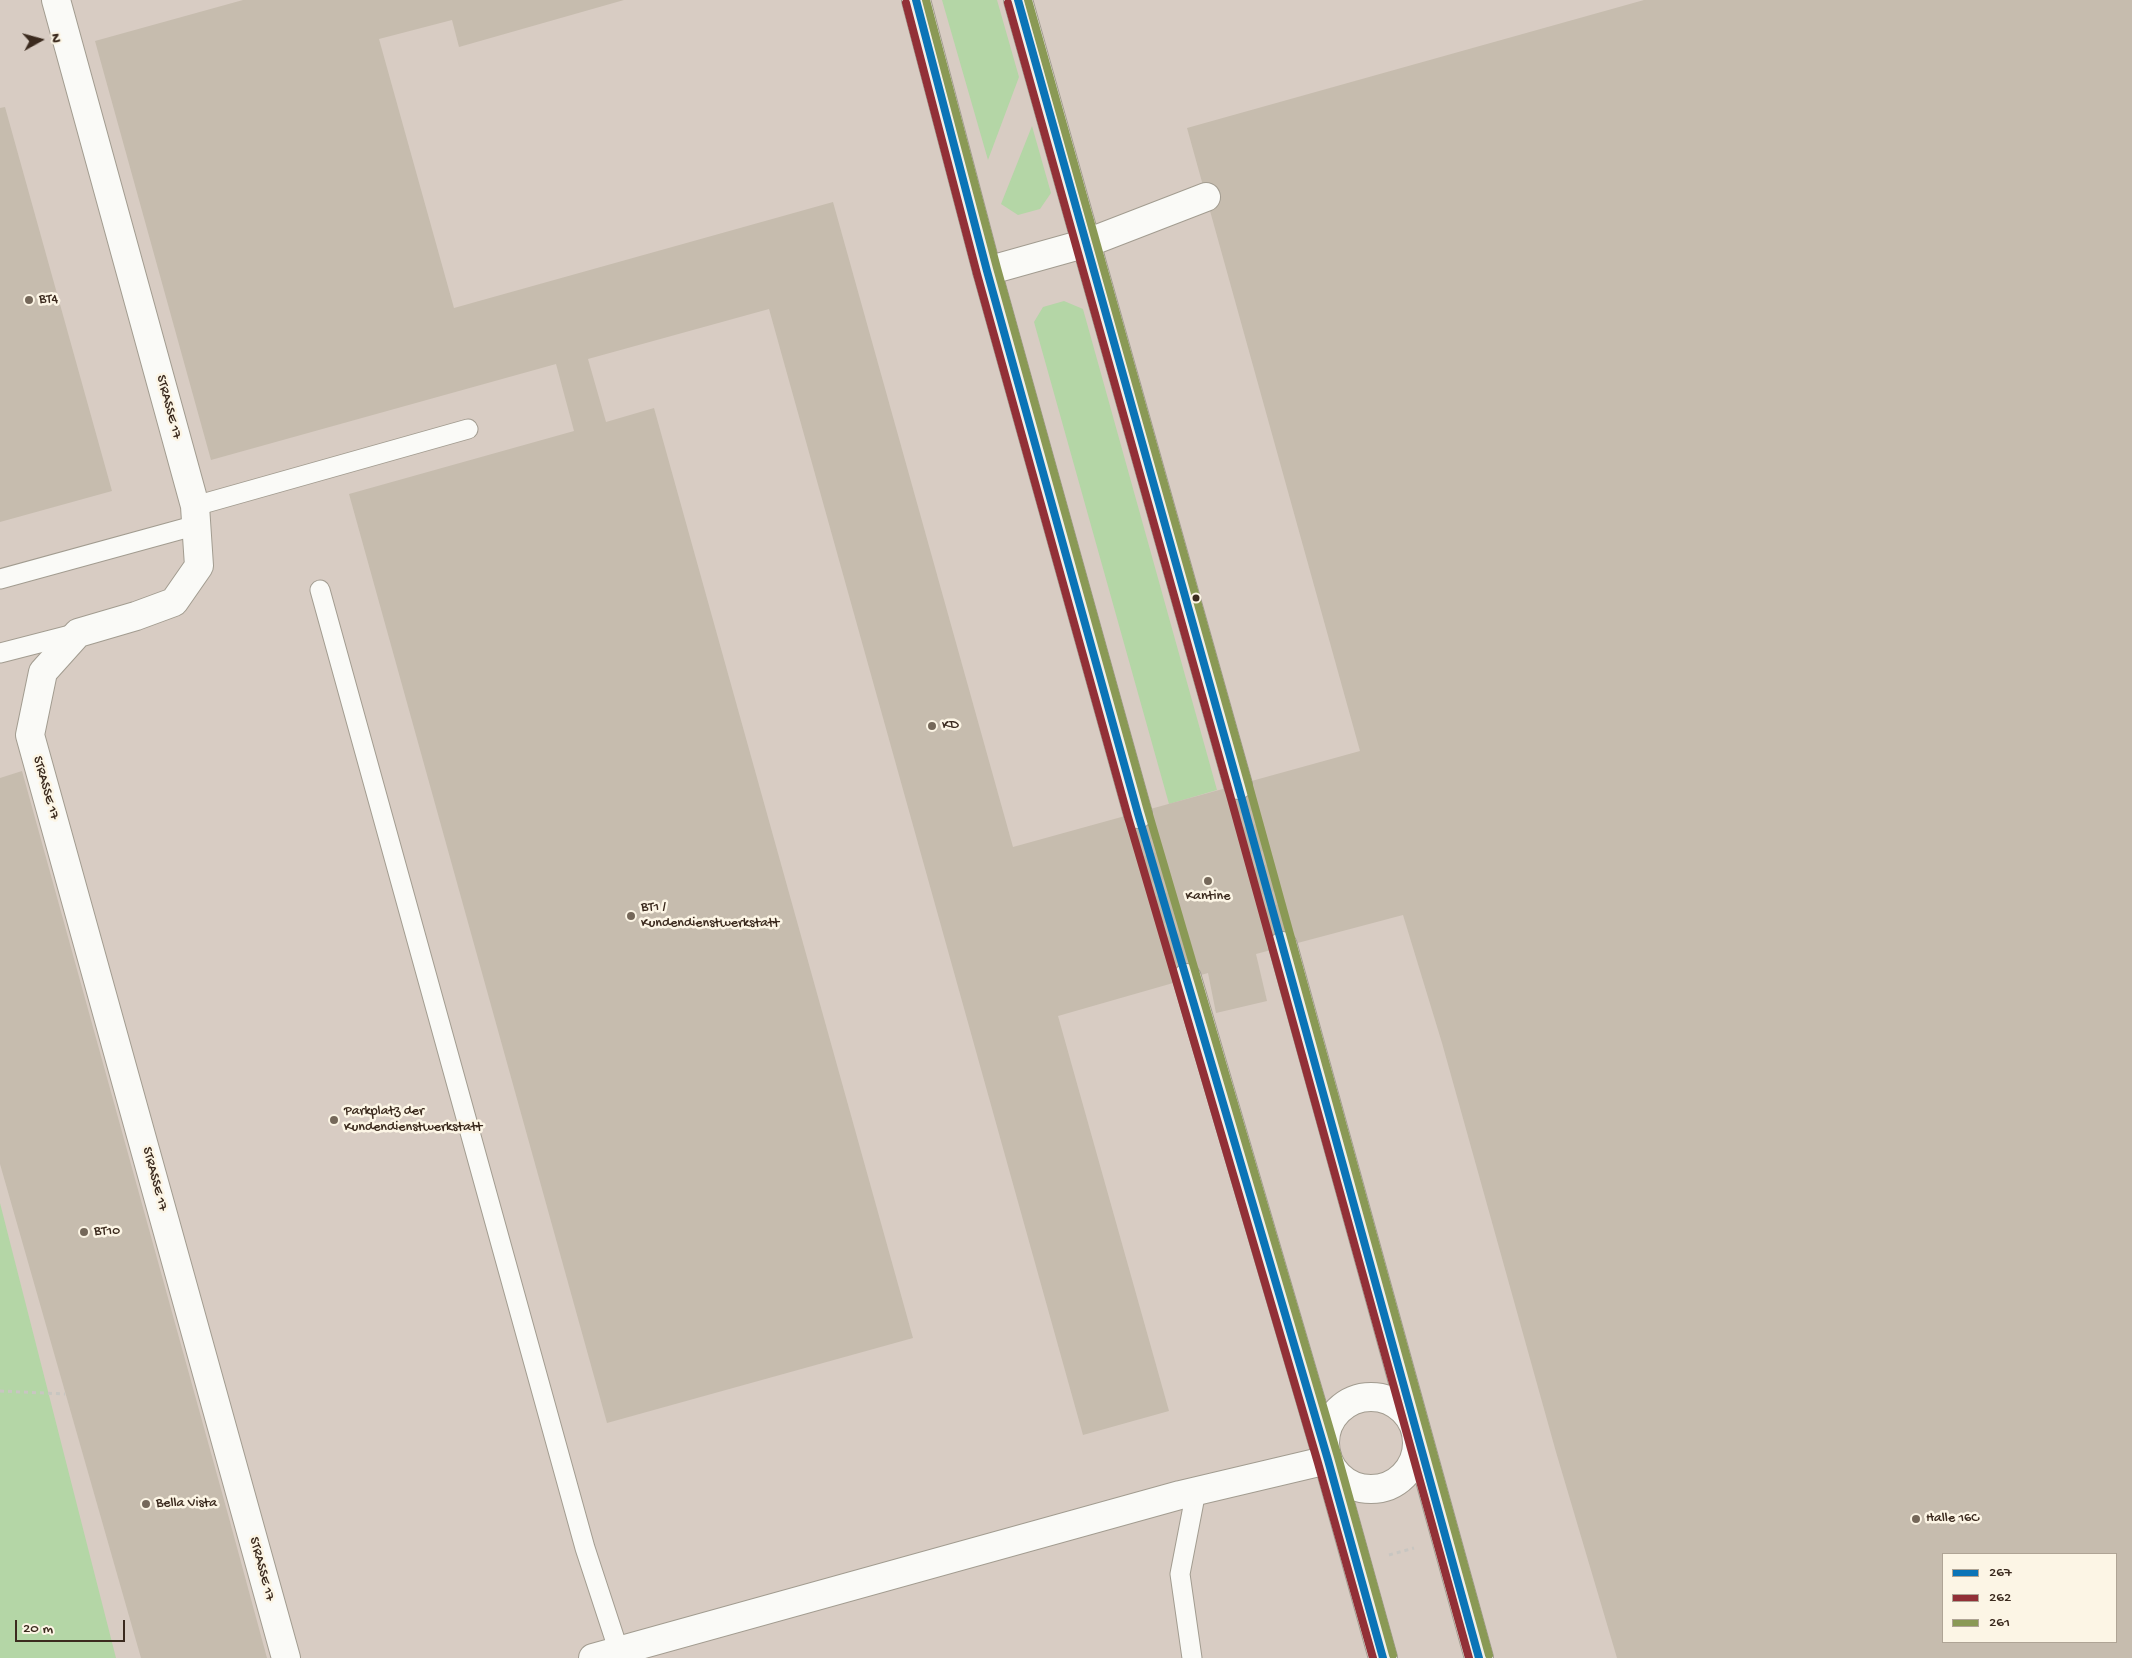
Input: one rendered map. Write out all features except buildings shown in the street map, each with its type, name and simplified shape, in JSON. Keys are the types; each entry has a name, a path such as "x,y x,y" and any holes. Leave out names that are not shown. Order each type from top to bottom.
{"street":[{"name":"STRASSE 17","path":"56,0 196,516 199,566 174,602 136,616 78,632 43,672 30,735 286,1658"},
{"path":"916,0 987,271 1138,814"},
{"path":"1018,0 1238,785"},
{"path":"987,271 1087,243 1206,197"},
{"path":"1283,946 1479,1658"},
{"path":"1187,978 1328,1460 1383,1658"},
{"path":"1375,1397 1394,1403 1406,1412 1415,1427 1418,1446 1413,1464 1402,1478 1386,1488 1370,1490 1348,1484 1340,1478 1328,1460 1326,1436 1332,1419 1347,1404 1360,1398 1375,1397"},
{"path":"611,1656 1196,1491 1328,1460"}],"lane":[{"path":"0,579 468,429"},
{"path":"320,590 585,1548 611,1656"},
{"path":"0,653 78,632"},
{"path":"1192,1658 1180,1574 1196,1491"}],"path":[{"path":"0,1391 66,1394"},
{"path":"1357,1564 1446,1539"}],"shaded area":[{"path":"0,0 2132,0 2132,1658 0,1658"}],"green space":[{"path":"942,0 997,0 1019,77 988,160"},
{"path":"1032,126 1051,193 1040,209 1018,215 1001,204"},
{"path":"1064,301 1083,309 1217,790 1169,804 1034,322 1043,307"},
{"path":"0,1203 116,1658 0,1658"}],"tunnel":[{"path":"1238,785 1283,946"},
{"path":"1138,814 1187,978"}],"transit line":[{"name":"267","path":"916,0 987,271 1138,814 1328,1460 1383,1658"},
{"name":"261","path":"926,0 997,268 1148,811 1338,1457 1393,1655"},
{"name":"267","path":"1018,0 1238,785 1479,1658"},
{"name":"261","path":"1028,0 1248,782 1489,1655"},
{"name":"262","path":"906,3 977,274 1128,817 1318,1463 1373,1658"},
{"name":"262","path":"1008,3 1469,1658"}],"place":[{"name":"BT4","path":"29,300"},
{"name":"KD","path":"932,726"},
{"name":"Kantine","path":"1208,881"},
{"name":"BT1 / Kundendienstwerkstatt","path":"631,916"},
{"name":"Parkplatz der Kundendienstwerkstatt","path":"334,1120"},
{"name":"BT10","path":"84,1232"},
{"name":"Bella Vista","path":"146,1504"},
{"name":"Halle 16C","path":"1916,1519"}]}
